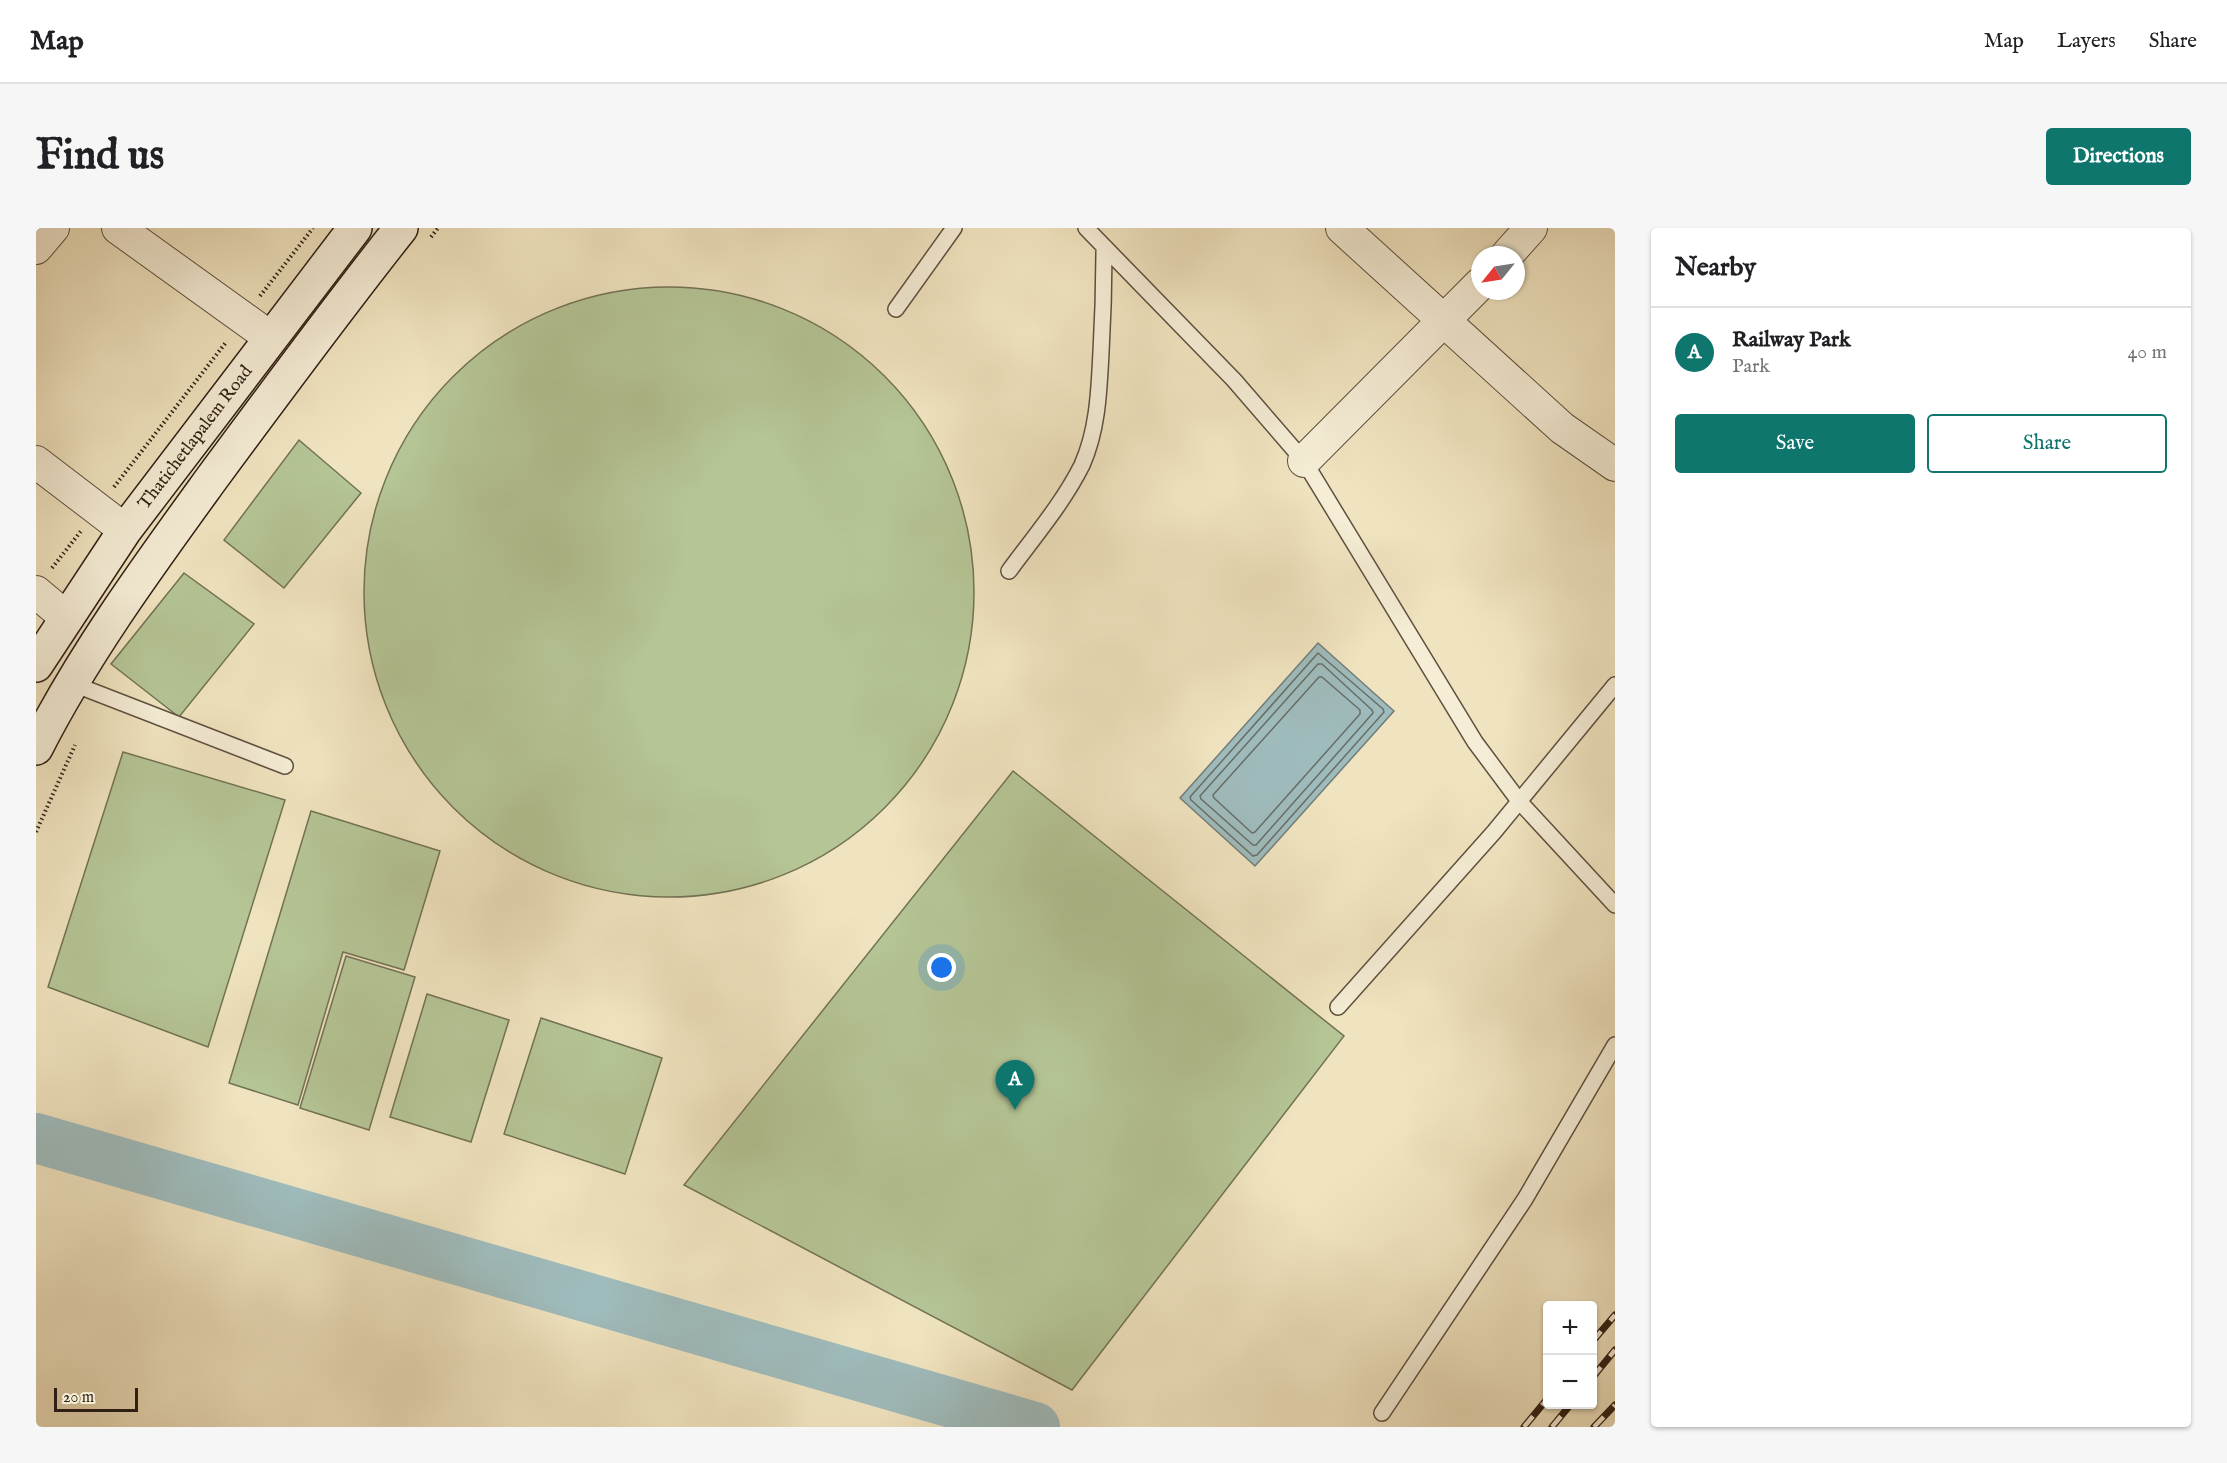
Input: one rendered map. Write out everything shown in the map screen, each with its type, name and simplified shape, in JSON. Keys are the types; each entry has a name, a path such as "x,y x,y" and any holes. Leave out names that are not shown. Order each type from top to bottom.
{"main road":[{"name":"Thatichetlapalem Road","path":"40,659 125,530 355,228"},
{"path":"36,748 71,683 178,525 324,326 401,228"}],"street":[{"path":"36,248 53,228"},
{"path":"118,228 271,338"},
{"path":"1342,228 1562,428 1615,465"},
{"path":"1515,246 1531,228"},
{"path":"1304,461 1471,294"},
{"path":"36,462 125,530"},
{"path":"43,582 67,618"}],"lane":[{"path":"896,309 954,228"},
{"path":"1086,228 1234,380 1304,461 1475,742 1519,801 1615,905"},
{"path":"1009,570 1059,504 1082,464 1095,426 1100,378 1104,247"},
{"path":"71,683 285,766"},
{"path":"1338,1007 1519,801 1615,685"},
{"path":"1382,1413 1525,1198 1615,1045"}],"path":[{"path":"43,582 313,228"}],"green space":[{"path":"669,287 728,293 757,300 786,311 813,323 838,339 884,377 922,423 938,448 950,475 961,504 968,533 974,592 968,651 961,680 950,709 938,736 922,761 884,807 838,845 813,861 786,873 757,884 728,891 669,897 610,891 581,884 552,873 525,861 500,845 454,807 416,761 400,736 388,709 377,680 370,651 364,592 370,533 377,504 388,475 400,448 416,423 454,377 500,339 525,323 552,311 581,300 610,293"},
{"path":"299,440 361,493 284,588 224,540"},
{"path":"184,573 254,624 179,717 111,664"},
{"path":"123,752 285,800 208,1047 48,987"},
{"path":"1013,771 1344,1036 1072,1390 684,1185"},
{"path":"311,811 440,851 404,970 343,952 298,1105 229,1083"},
{"path":"346,956 415,977 369,1130 300,1108"},
{"path":"427,994 509,1020 471,1142 390,1117"},
{"path":"541,1018 662,1058 625,1174 504,1134"}],"water":[{"path":"1318,643 1394,711 1255,866 1180,798"}],"waterway":[{"path":"36,1138 1035,1427"}],"railway":[{"path":"1597,1336 1615,1315"},
{"path":"1597,1372 1615,1350"},
{"path":"1524,1427 1543,1404"},
{"path":"1594,1427 1615,1405"},
{"path":"1552,1427 1567,1409"}],"place":[{"name":"Railway Park","path":"1015,1110"}]}
